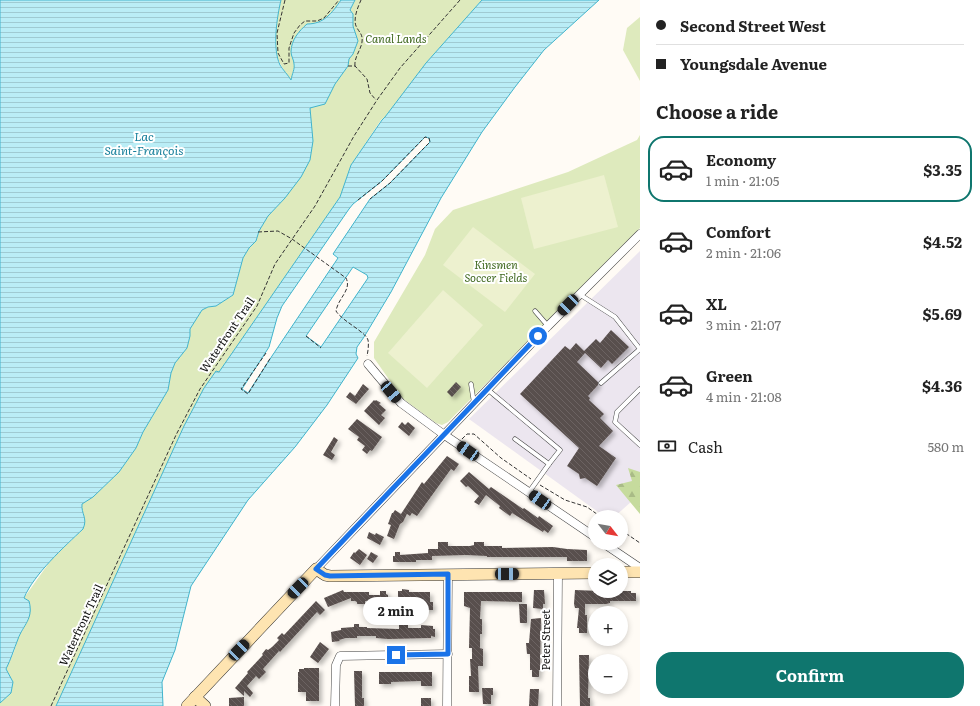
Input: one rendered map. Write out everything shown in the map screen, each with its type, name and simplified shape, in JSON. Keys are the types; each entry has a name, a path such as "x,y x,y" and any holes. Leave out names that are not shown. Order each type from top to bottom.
{"main road":[{"path":"187,706 316,569 325,575 330,576 588,573"},
{"path":"628,572 640,572"},
{"path":"195,697 205,706"}],"street":[{"path":"316,569 443,434 579,294 640,234"},
{"path":"368,364 401,403 443,434 588,532"},
{"path":"613,550 640,568"},
{"path":"447,706 448,574"},
{"name":"Peter Street","path":"557,706 558,574"},
{"path":"335,706 336,665 340,656 448,654"}],"lane":[{"path":"579,294 615,317 640,349 601,383"},
{"path":"535,311 548,326"},
{"path":"471,384 474,402"},
{"path":"487,389 560,450 529,492"},
{"path":"640,389 617,412 615,422 640,445"},
{"path":"515,439 549,464"}],"path":[{"path":"285,0 277,33 278,53 284,64 289,63 289,48 294,33 300,25 305,21 317,21 324,18 339,0"},
{"path":"361,0 356,12 355,23 356,28 362,34 362,41 360,50 355,59 355,66 367,79 370,92 377,100"},
{"name":"Waterfront Trail","path":"52,706 184,419 205,381 257,306 272,269 321,197 354,136 377,100 400,68 460,0"},
{"path":"348,66 355,66"},
{"path":"358,200 382,181 425,137 427,136 430,138 430,142 390,183 370,198"},
{"path":"258,232 277,231 301,245 346,278 348,283 347,289 337,305 336,311 340,317 366,336 368,340 368,364"},
{"path":"306,336 321,348"},
{"path":"266,353 241,389 248,394 272,357"},
{"path":"458,444 467,434 474,434 501,458 536,482 565,500 587,507 591,510"},
{"path":"628,535 640,543"}],"shaded area":[{"path":"640,251 640,494 622,510 595,510 469,419"}],"green space":[{"path":"281,0 341,0 331,13 323,20 313,24 307,24 291,52 294,66 292,81 281,65 276,50 276,33"},
{"name":"Canal Lands","path":"355,0 482,0 426,63 385,117 381,120 351,165 340,197 219,372 216,371 184,426 56,706 0,706 0,703 11,693 13,682 6,669 14,652 18,637 24,628 24,598 51,560 83,529 85,519 81,508 82,504 93,497 119,472 136,448 143,432 168,390 171,373 175,363 187,348 190,329 202,310 208,307 216,306 233,295 243,258 249,248 256,241 259,231 268,216 285,198 290,190 310,108 335,84 348,66 349,59 353,54 358,41 353,26 353,14 350,10"},
{"path":"640,17 640,81 623,50 627,28"},
{"name":"Kinsmen Soccer Fields","path":"640,135 640,228 448,422 442,425 436,423 402,398 374,358 374,342 425,255 435,229 453,210 568,172 637,140"},
{"path":"604,175 618,227 534,249 521,198"},
{"path":"473,227 535,274 505,312 443,265"},
{"path":"443,290 483,325 427,388 388,353"},
{"path":"628,468 640,472 640,514 616,485 632,481"}],"water":[{"name":"Lac Saint-François","path":"0,0 281,0 277,24 276,50 280,65 291,80 294,70 294,61 291,54 291,48 296,36 307,24 313,24 327,17 341,0 355,0 350,10 353,14 353,26 358,41 353,54 349,59 348,66 335,84 325,104 310,108 313,141 310,160 301,177 285,198 268,216 259,231 256,241 249,248 243,258 233,295 216,306 208,307 202,310 190,329 187,348 175,363 171,373 168,390 143,432 136,448 119,472 93,497 82,504 82,511 85,519 83,529 42,570 24,598 29,601 30,613 6,669 13,682 11,693 0,703"},
{"path":"482,0 599,0 544,50 482,132 441,198 391,292 357,347 356,354 358,358 327,405 295,447 248,500 191,586 175,650 162,682 163,706 56,706 184,426 204,388 216,371 219,372 340,197 351,165 382,120 426,63","holes":["425,137 429,138 430,142 390,183 370,199 333,254 338,258 248,393 242,389 269,347 282,306 349,209 353,204 382,181","353,267 367,275 368,278 321,347 306,336"]}],"building":[{"path":"611,330 629,347 612,364 608,360 601,368 585,353 577,362 598,382 598,385 588,396 590,398 589,400 604,414 600,418 613,431 599,446 616,458 597,486 585,478 580,479 579,474 567,466 579,448 520,394 565,346 570,350 576,343 584,351 596,339 600,343"},
{"path":"456,382 461,387 452,397 447,392"},
{"path":"363,384 369,389 356,404 346,397 350,392 355,396"},
{"path":"374,400 381,403 379,404 386,410 381,415 385,418 379,425 364,411"},
{"path":"357,419 382,437 372,451 370,450 367,454 362,450 365,446 357,440 359,437 348,429"},
{"path":"402,422 405,425 408,422 415,428 409,436 398,427"},
{"path":"334,437 338,440 331,452 335,455 332,460 323,455"},
{"path":"447,456 459,464 454,471 451,469 417,516 412,513 410,516 407,514 403,522 400,524 394,539 387,536 391,525 388,524 392,513 395,510 401,514 422,482 424,484"},
{"path":"469,472 489,489 491,487 523,509 524,508 538,518 539,516 553,526 548,533 544,530 543,532 512,513 510,516 499,508 500,506 486,495 479,505 474,502 479,496 460,481"},
{"path":"369,532 375,535 376,533 384,537 380,545 367,538"},
{"path":"438,542 448,542 448,546 470,546 474,545 474,542 484,542 484,546 502,546 502,548 553,547 587,550 587,561 567,561 567,557 487,557 466,555 432,556 432,560 393,562 395,552 400,552 400,555 428,553 428,549 438,549"},
{"path":"359,549 367,555 360,565 350,558 354,552 355,553"},
{"path":"371,552 378,556 373,563 367,559"},
{"path":"402,589 409,590 409,592 430,592 430,602 433,602 433,610 422,610 422,606 399,605 399,614 385,614 385,605 398,605 398,591 402,591"},
{"path":"343,590 344,592 369,592 369,595 380,595 380,591 386,591 386,594 388,595 388,605 376,605 376,601 365,601 365,604 357,604 355,601 351,601 351,598 328,607 324,598"},
{"path":"534,590 544,590 545,604 543,604 543,609 533,608"},
{"path":"575,590 588,591 588,598 628,598 628,591 631,591 631,593 636,593 636,601 610,601 610,603 606,604 585,604 585,615 587,615 587,633 579,633 579,628 577,628 579,608 575,608"},
{"path":"464,592 522,592 522,602 481,601 480,619 482,619 482,634 480,634 480,648 483,649 483,666 478,666 479,692 469,692 469,676 471,676 470,659 472,659 472,648 469,648 470,608 464,606"},
{"path":"316,601 325,610 320,615 317,612 280,652 279,651 263,669 266,672 259,679 256,676 247,686 253,693 250,697 244,691 244,696 235,688 248,673 247,672 263,655 262,654 266,649 268,650 272,647 279,640 277,638 282,633 284,635"},
{"path":"519,604 527,604 527,623 520,623"},
{"path":"541,618 539,677 532,677 532,670 530,670 530,654 527,654 526,643 529,643 531,619"},
{"path":"354,624 359,624 359,627 367,628 399,629 399,624 408,625 408,628 421,628 421,625 433,626 433,629 435,629 435,637 388,639 376,638 376,636 357,636 357,638 346,638 339,640 340,641 332,642 331,632 341,630 341,628 354,627"},
{"path":"320,642 329,649 318,663 310,657"},
{"path":"579,655 588,655 588,698 590,698 590,706 580,706"},
{"path":"319,668 319,701 306,701 306,692 298,692 298,672 299,669"},
{"path":"354,671 362,671 362,698 364,698 364,706 355,706"},
{"path":"379,672 432,672 432,686 421,686 421,681 379,684"},
{"path":"482,688 493,688 491,704 483,704"},
{"path":"530,689 539,689 538,706 529,706"},
{"path":"244,697 244,706 229,706 229,698"},
{"path":"421,698 431,698 431,706 421,706"}],"route":[{"path":"396,655 448,654 448,574 330,576 325,575 316,569 538,336"}]}
